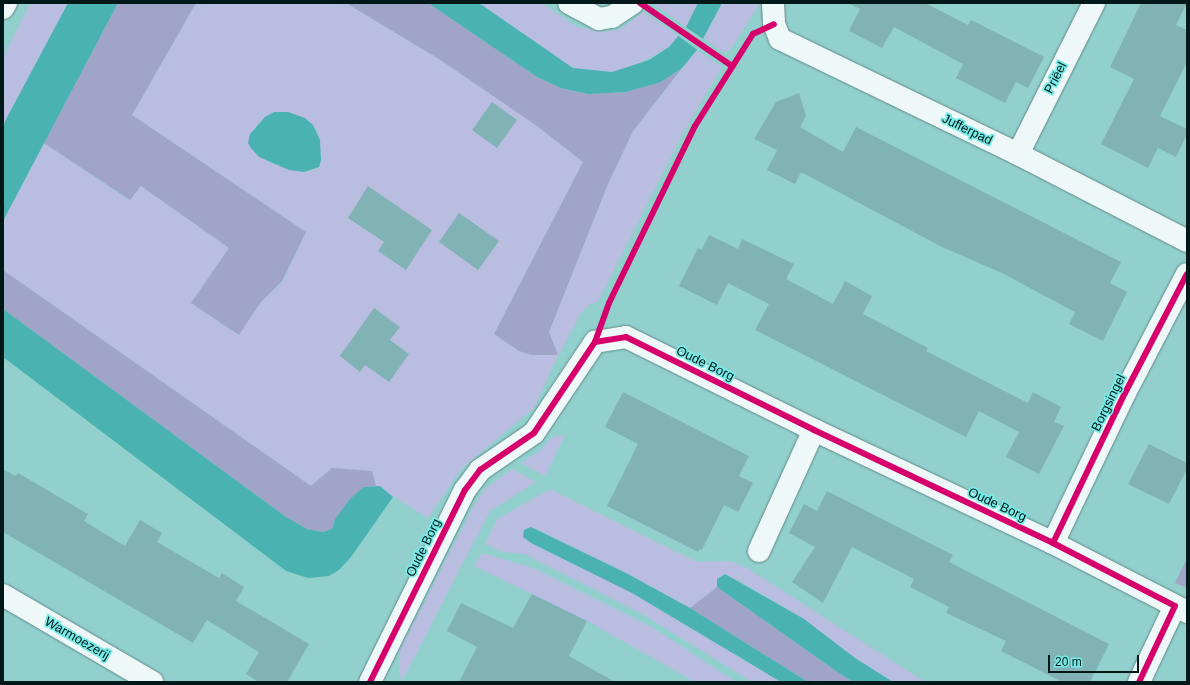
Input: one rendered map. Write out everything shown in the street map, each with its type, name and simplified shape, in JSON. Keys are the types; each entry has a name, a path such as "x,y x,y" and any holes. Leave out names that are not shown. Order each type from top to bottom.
{"street":[{"path":"3,8 6,3"},
{"path":"569,3 599,19 612,17 633,3"},
{"name":"Jufferpad","path":"772,3 774,24 780,39 1018,154 1187,241"},
{"name":"Priëel","path":"1018,154 1094,3"},
{"name":"Borgsingel","path":"1053,544 1187,274"},
{"name":"Oude Borg","path":"370,682 465,490 480,470 534,433 595,342 626,337 814,430 1053,544 1181,609"},
{"path":"759,551 814,430"},
{"name":"Warmoezerij","path":"3,596 152,682"},
{"path":"1139,682 1181,609"}],"shaded area":[{"path":"30,3 68,3 3,125 3,58"},
{"path":"118,3 196,3 132,115 306,232 282,281 260,303 239,335 191,303 229,248 141,186 130,200 44,143"},
{"path":"196,3 346,3 439,59 537,126 583,162 494,334 519,351 531,355 558,354 549,332 608,184 633,131 697,50 722,67 682,135 598,302 590,304 581,313 552,368 535,407 461,469 428,518 376,486 372,471 332,468 311,486 3,270 3,221 44,143 129,200 141,186 229,248 191,303 238,335 260,303 283,281 306,232 132,115","holes":["305,118 317,131 321,160 319,167 312,171 271,163 251,148"]},
{"path":"346,3 428,3 537,77 561,88 588,94 626,92 661,82 682,68 633,131 608,184 549,332 558,355 531,355 519,351 494,334 583,162 537,126 439,59"},
{"path":"479,3 542,3 577,27 604,32 620,29 643,12 679,36 669,47 633,67 612,72 591,71 573,68 559,60"},
{"path":"652,3 698,3 686,27"},
{"path":"722,3 760,3 732,48 724,53 704,38"},
{"path":"3,270 311,486 332,468 372,471 376,486 364,487 335,519 332,529 323,532 307,529 286,517 3,309"},
{"path":"565,435 545,476 521,463 541,450 552,437"},
{"path":"512,469 536,482 490,511 402,681 399,671 400,650 474,505 485,489"},
{"path":"550,489 697,562 729,561 747,568 925,682 893,682 855,659 804,619 736,579 717,579 717,587 690,608 626,573 531,527 523,537 632,593 781,682 752,682 642,614 524,554 502,552 485,544 497,519"},
{"path":"482,553 533,568 650,626 736,682 695,682 587,621 474,566"},
{"path":"1187,558 1187,588 1175,583"},
{"path":"717,587 853,682 808,682 690,608"}],"water":[{"path":"68,3 118,3 3,221 3,125"},
{"path":"428,3 479,3 573,68 612,72 649,60 669,47 686,27 698,3 722,3 697,50 682,68 661,82 626,92 588,94 561,88 537,77"},
{"path":"274,112 288,112 305,118 313,125 320,140 321,160 319,167 304,172 289,170 259,157 251,148 248,143 250,134 265,117"},
{"path":"3,309 286,517 307,529 323,532 332,529 335,519 350,499 364,487 380,486 393,497 351,557 339,570 329,576 308,578 286,571 3,357"},
{"path":"531,527 626,573 690,608 808,682 781,682 632,593 531,543 523,537 524,530"},
{"path":"725,574 804,619 855,658 893,682 853,682 717,587 717,579"}],"pier":[{"path":"684,26 705,40 699,51 677,35"}],"building":[{"path":"848,3 925,3 968,25 971,20 1044,57 1028,88 1016,82 1005,103 956,78 963,64 894,27 882,48 849,31 860,9"},
{"path":"1141,3 1187,3 1176,25 1187,30 1187,62 1160,116 1187,129 1187,134 1176,157 1158,148 1148,168 1101,144 1134,79 1110,67"},
{"path":"799,93 806,116 800,127 843,152 856,127 1121,262 1110,283 1127,292 1103,341 1069,324 1075,312 1002,273 942,247 801,172 795,184 767,170 777,150 754,139 776,102"},
{"path":"492,102 517,120 497,148 472,130"},
{"path":"368,186 432,230 406,270 378,251 384,242 348,218"},
{"path":"459,213 499,241 478,270 439,242"},
{"path":"709,235 738,249 742,239 794,264 786,279 833,304 845,281 872,296 863,314 928,348 926,351 1028,403 1033,392 1061,407 1054,422 1064,426 1039,474 1006,457 1019,432 979,411 966,437 755,330 769,304 728,283 717,305 679,286 698,248 702,250"},
{"path":"374,308 400,327 390,340 409,354 389,382 365,365 360,372 340,356"},
{"path":"623,392 749,456 739,476 753,483 738,512 724,505 702,550 700,549 698,552 607,506 638,444 605,427"},
{"path":"1149,444 1187,463 1187,469 1169,504 1128,484"},
{"path":"3,469 15,476 18,473 88,514 84,521 125,546 140,520 162,533 157,542 219,578 222,573 244,587 236,601 309,644 287,682 259,682 246,674 259,652 207,620 193,643 3,532"},
{"path":"827,491 953,555 949,562 1109,644 1090,682 1062,682 1001,651 1006,641 946,613 949,607 910,587 914,579 852,547 823,603 792,582 815,547 789,533 804,504 817,511"},
{"path":"532,594 587,621 569,656 615,682 459,682 477,647 447,631 461,603 513,628"}],"cycle path":[{"path":"640,3 732,66"},
{"path":"595,342 609,303 695,126 753,34 774,24"},
{"path":"1053,543 1125,393 1187,274"},
{"path":"370,682 465,490 480,470 534,433 595,342 626,337 814,430 1053,543 1175,606 1139,682"}]}
